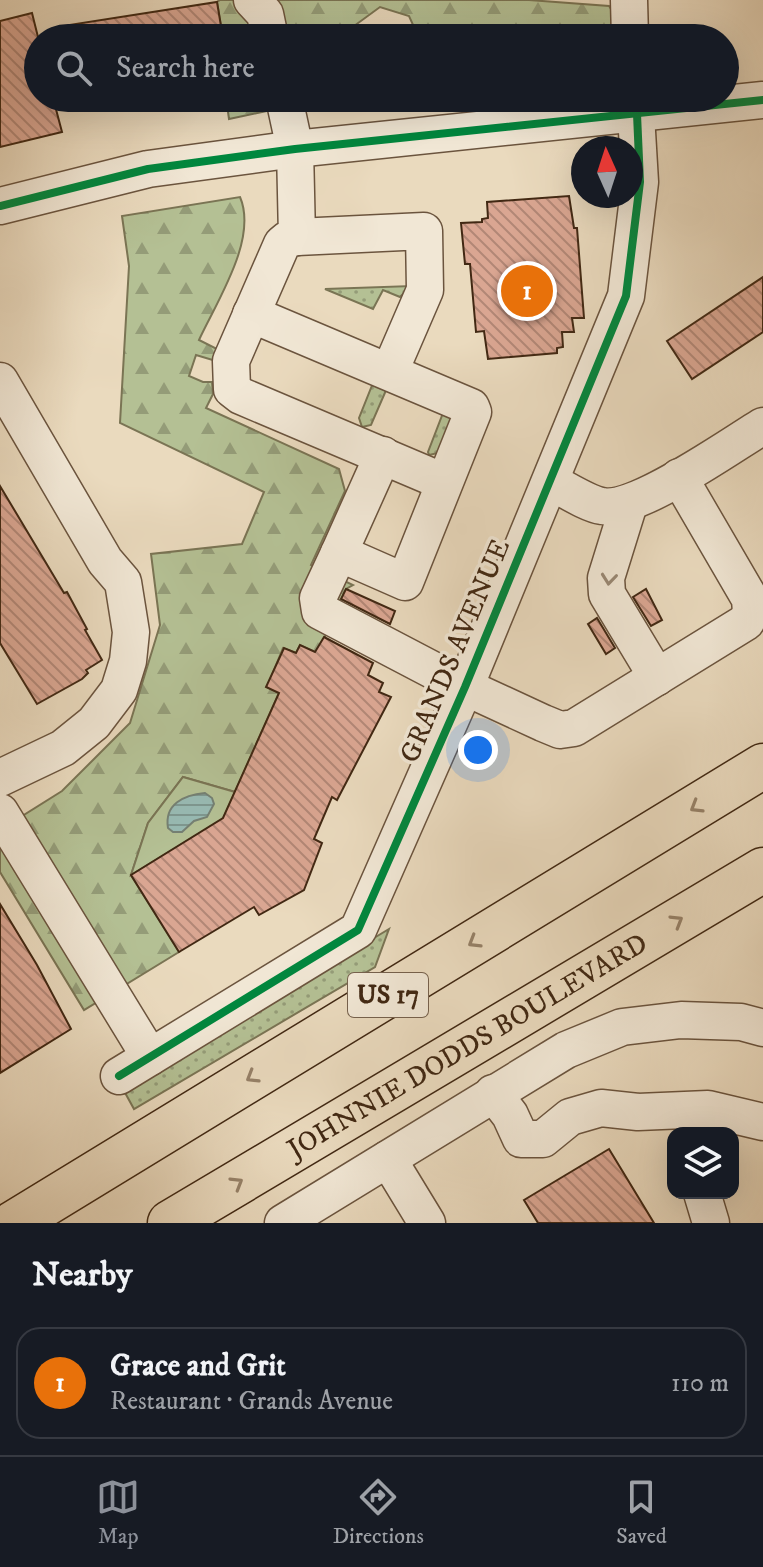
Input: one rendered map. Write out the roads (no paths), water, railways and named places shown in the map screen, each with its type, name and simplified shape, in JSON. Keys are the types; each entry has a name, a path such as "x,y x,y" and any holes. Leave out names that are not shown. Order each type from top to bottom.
{"highway":[{"name":"US 17","path":"14,1223 763,766"},
{"name":"JOHNNIE DODDS BOULEVARD","path":"170,1223 763,870"}],"street":[{"path":"252,0 265,14 267,24"},
{"path":"629,0 630,24"},
{"path":"739,101 763,100"},
{"path":"287,112 295,149 297,237"},
{"path":"0,206 148,169 588,112"},
{"name":"GRANDS AVENUE","path":"119,1076 358,930 465,687 626,296 640,182 636,112"},
{"path":"390,371 425,290 424,231 297,237 282,244 231,361 232,389 241,396 444,482"},
{"path":"251,314 390,371 471,407 473,412 405,582 339,553"},
{"path":"0,381 105,561 123,582 131,632 128,661 119,690 94,723 63,748 0,778"},
{"path":"551,482 602,506 629,504 763,426"},
{"path":"383,455 318,598 320,611 465,687 560,730 574,728 657,677 746,622 751,612 750,599 679,477"},
{"path":"629,504 606,578 607,594 657,677"},
{"path":"0,812 150,1057"},
{"name":"JOHNNIE DODDS BOULEVARD","path":"283,1223 566,1050 622,1027 681,1020 741,1022 763,1028"},
{"path":"493,1093 510,1115 521,1139 543,1139 570,1117 601,1108 680,1121 708,1109 763,1122"},
{"path":"388,1159 427,1223"},
{"path":"704,1199 711,1223"}],"water":[{"path":"205,793 214,804 207,817 194,821 182,832 173,832 168,828 169,813 177,802"}],"place":[{"name":"Grace and Grit","path":"527,291"}]}
